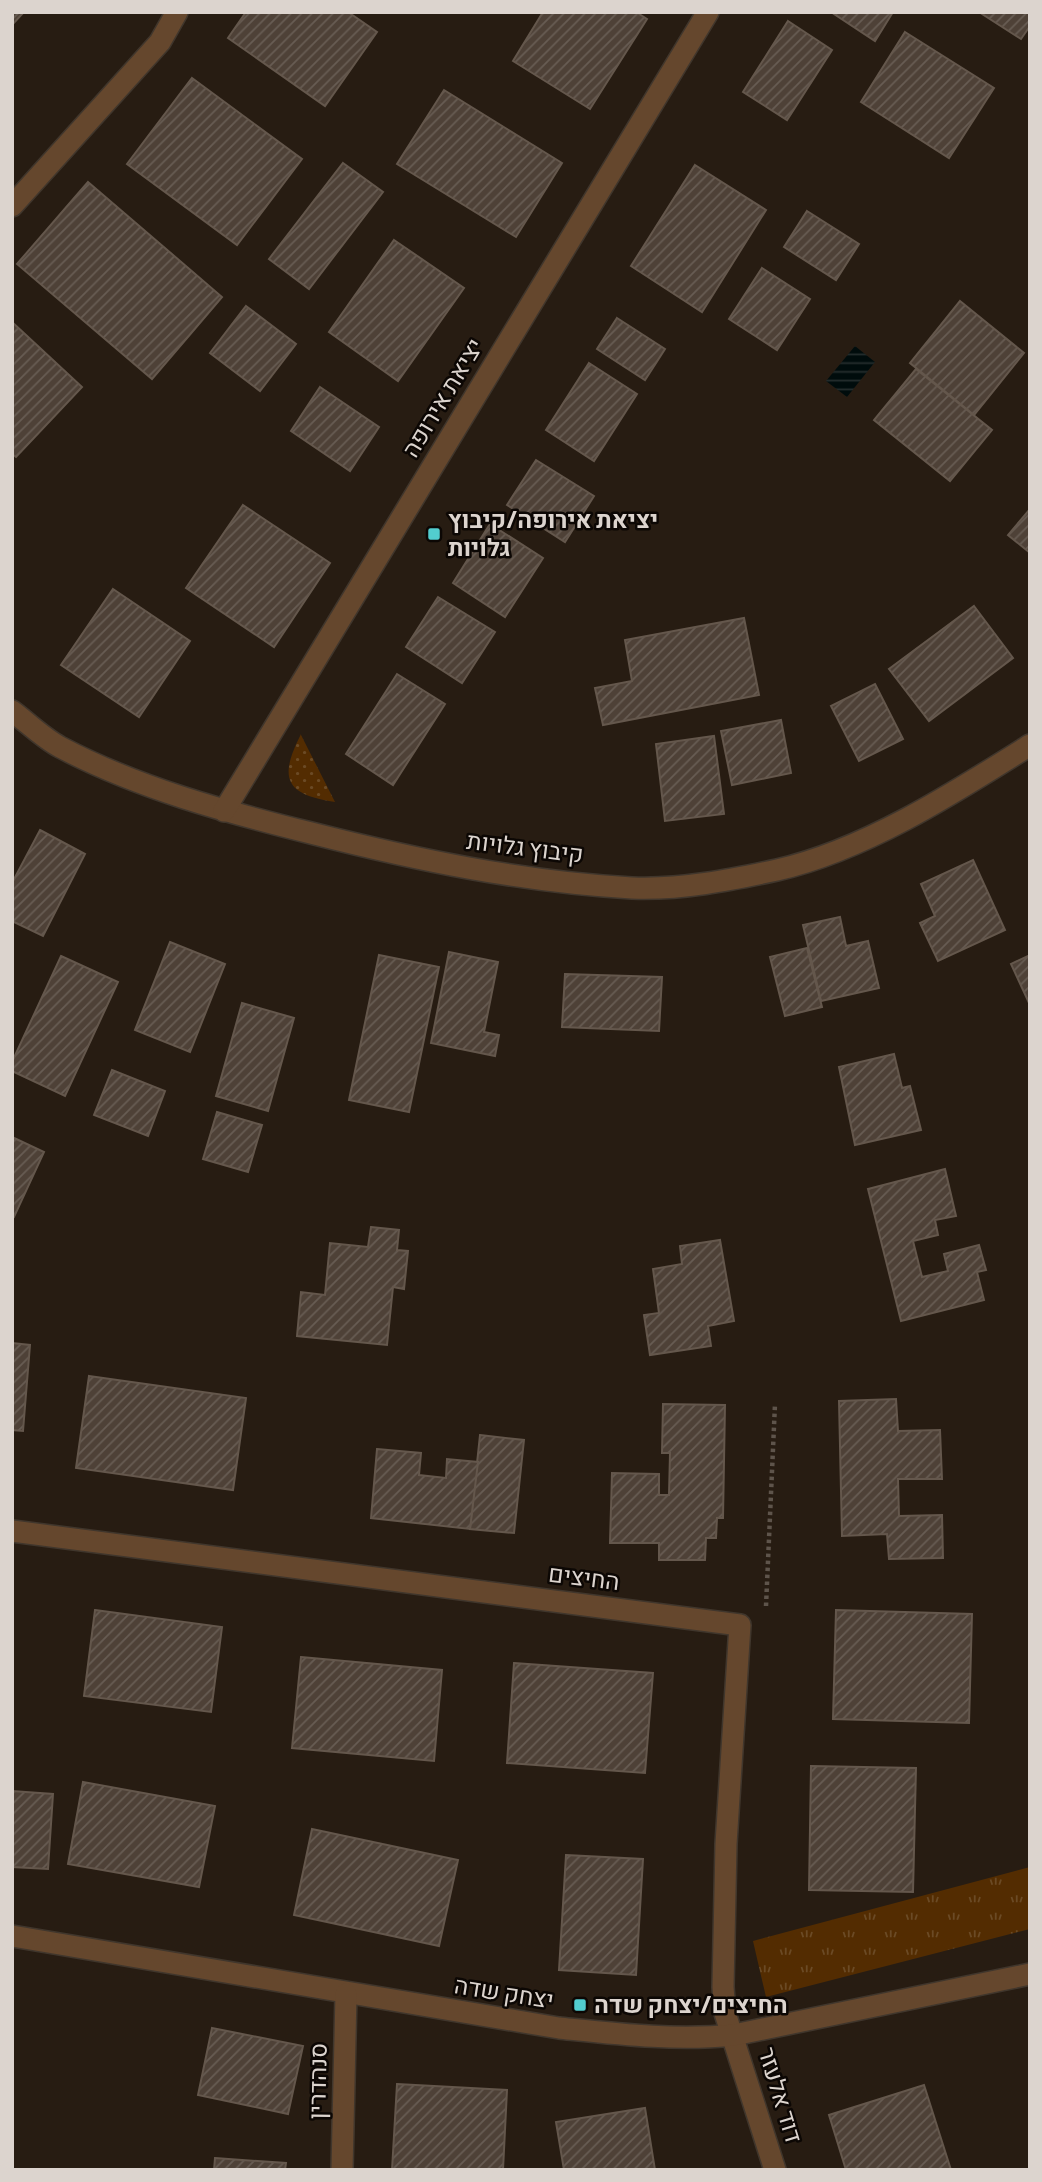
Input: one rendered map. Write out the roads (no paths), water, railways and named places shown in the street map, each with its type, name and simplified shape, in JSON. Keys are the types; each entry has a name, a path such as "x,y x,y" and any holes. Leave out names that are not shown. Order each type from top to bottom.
{"street":[{"path":"12,206 160,42 177,12"},
{"name":"יציאת אירופה","path":"224,811 708,12"},
{"name":"קיבוץ גלויות","path":"12,711 58,746 118,773 224,811 410,858 508,875 634,888 705,884 781,869 849,847 959,790 1030,745"},
{"name":"החיצים","path":"12,1531 740,1625 726,1844 723,1987 725,2013 734,2035"},
{"name":"יצחק שדה","path":"12,1937 346,1994 572,2029 650,2037 703,2038 734,2035 1030,1974"},
{"name":"סנהדרין","path":"342,2170 346,1994"},
{"name":"דוד אלעזר","path":"734,2035 775,2170"}],"place":[{"name":"יציאת אירופה/קיבוץ גלויות","path":"434,534"},
{"name":"החיצים/יצחק שדה","path":"580,2005"}]}
